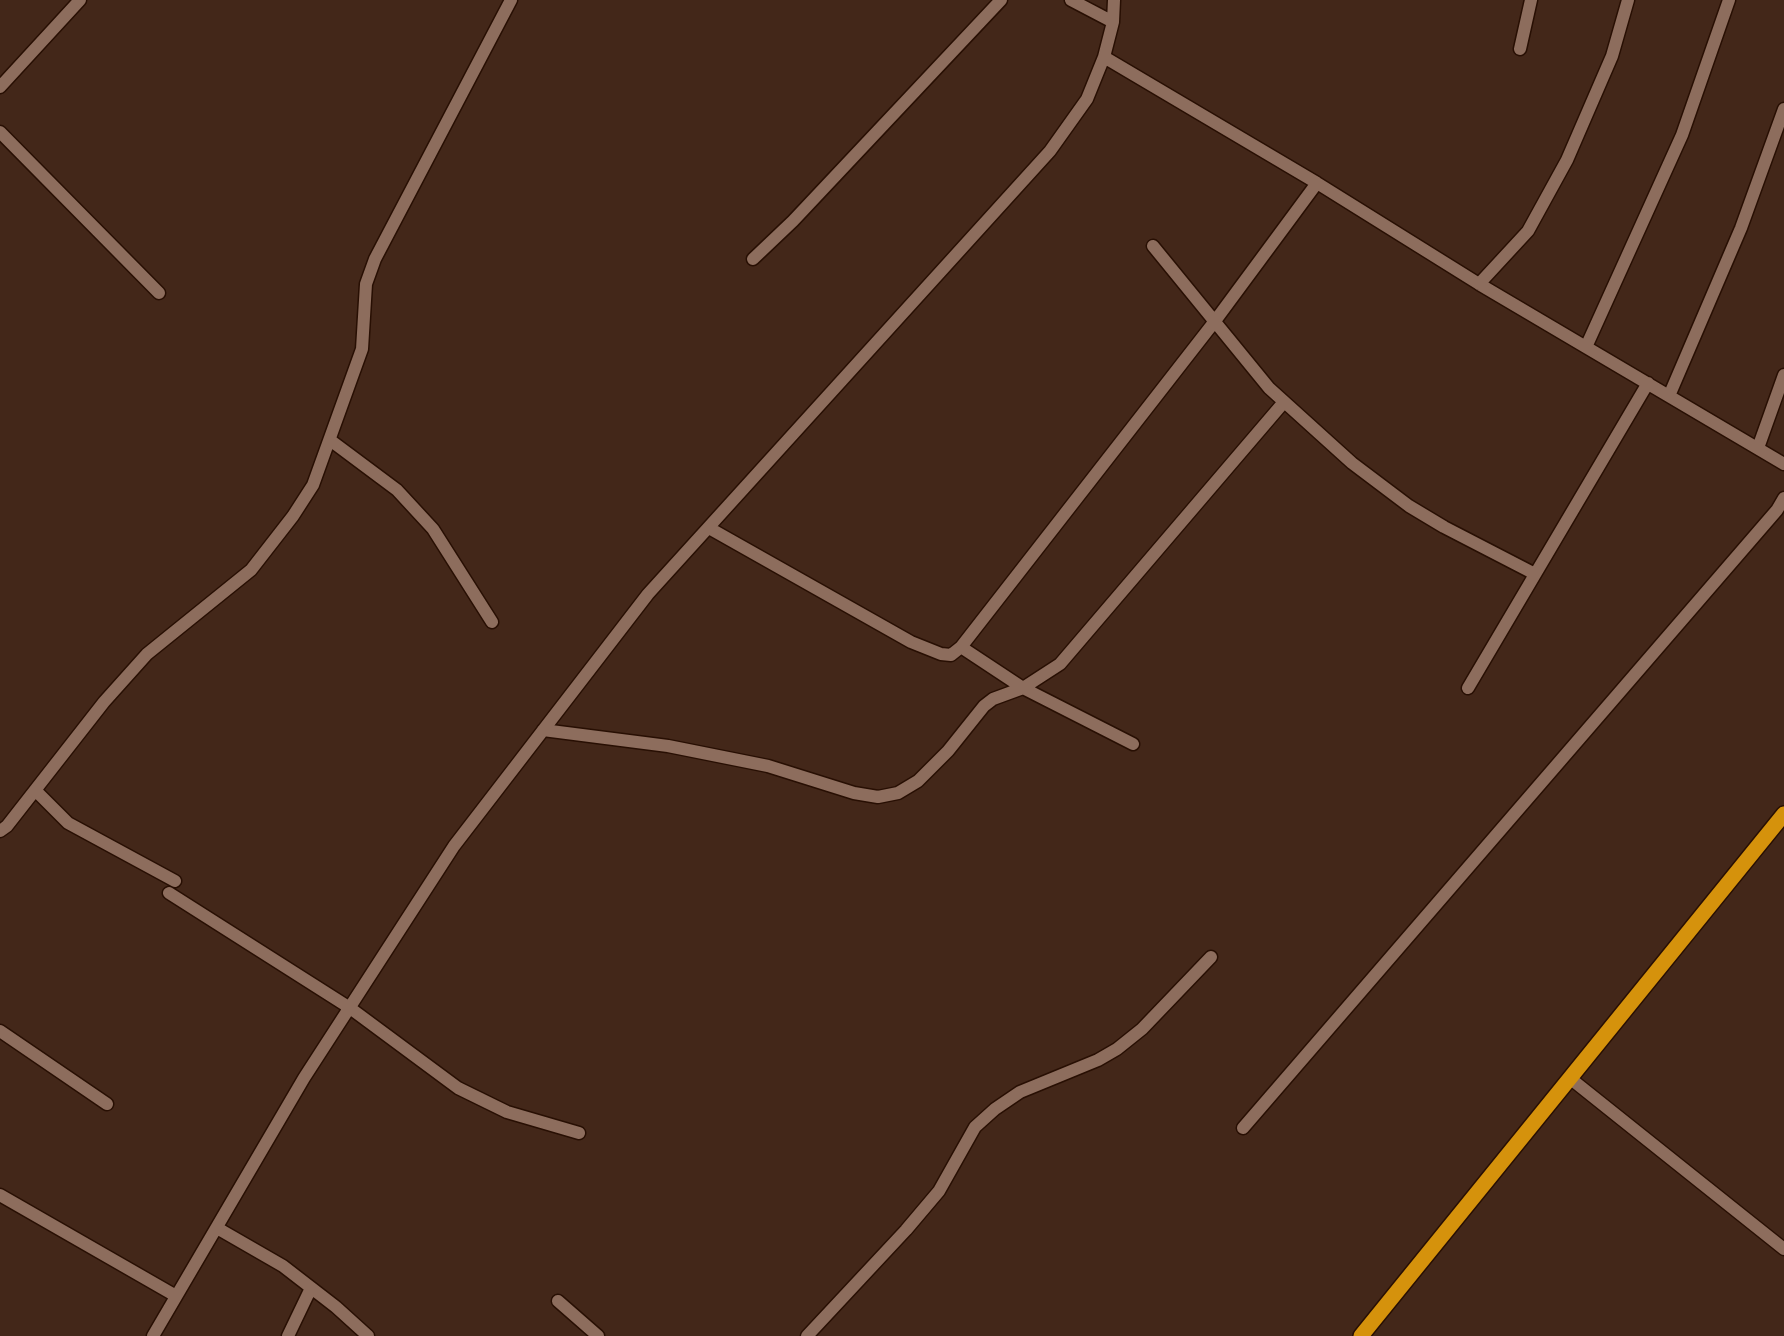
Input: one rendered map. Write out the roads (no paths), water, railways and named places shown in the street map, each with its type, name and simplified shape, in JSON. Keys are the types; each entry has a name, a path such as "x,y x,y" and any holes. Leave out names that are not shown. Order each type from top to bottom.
{"highway":[{"path":"1361,1336 1784,814"}],"street":[{"path":"0,87 80,0"},
{"path":"0,831 7,826 104,702 147,654 250,570 293,516 313,485 362,349 366,284 375,259 511,0"},
{"path":"753,259 793,221 1000,0"},
{"path":"1071,0 1113,22"},
{"path":"153,1336 304,1078 454,846 648,594 1050,151 1087,99 1104,57 1113,22 1114,0"},
{"path":"1520,49 1531,0"},
{"path":"1480,284 1528,231 1567,160 1612,56 1628,0"},
{"path":"1586,346 1682,135 1729,0"},
{"path":"1104,57 1480,284 1784,464"},
{"path":"1669,396 1741,228 1784,110"},
{"path":"0,132 159,293"},
{"path":"709,528 911,642 941,654 951,655 961,647 1215,321 1317,184"},
{"path":"1153,246 1269,388 1352,464 1409,506 1535,574"},
{"path":"1758,448 1784,375"},
{"path":"1468,688 1648,383"},
{"path":"544,730 668,746 759,764 854,793 878,798 898,793 918,781 948,751 984,706 993,698 1024,688 1060,664 1284,402"},
{"path":"330,440 397,490 433,529 492,622"},
{"path":"1243,1128 1770,517 1784,498"},
{"path":"961,647 1024,688 1133,744"},
{"path":"35,790 68,823 175,881"},
{"path":"169,893 350,1008 458,1088 507,1112 579,1133"},
{"path":"807,1336 906,1230 939,1191 975,1127 995,1109 1020,1092 1098,1060 1117,1049 1142,1029 1211,956"},
{"path":"0,1031 107,1104"},
{"path":"1571,1079 1784,1249"},
{"path":"0,1195 176,1296"},
{"path":"217,1228 283,1266 368,1336"},
{"path":"288,1336 311,1288"},
{"path":"558,1302 598,1336"}]}
